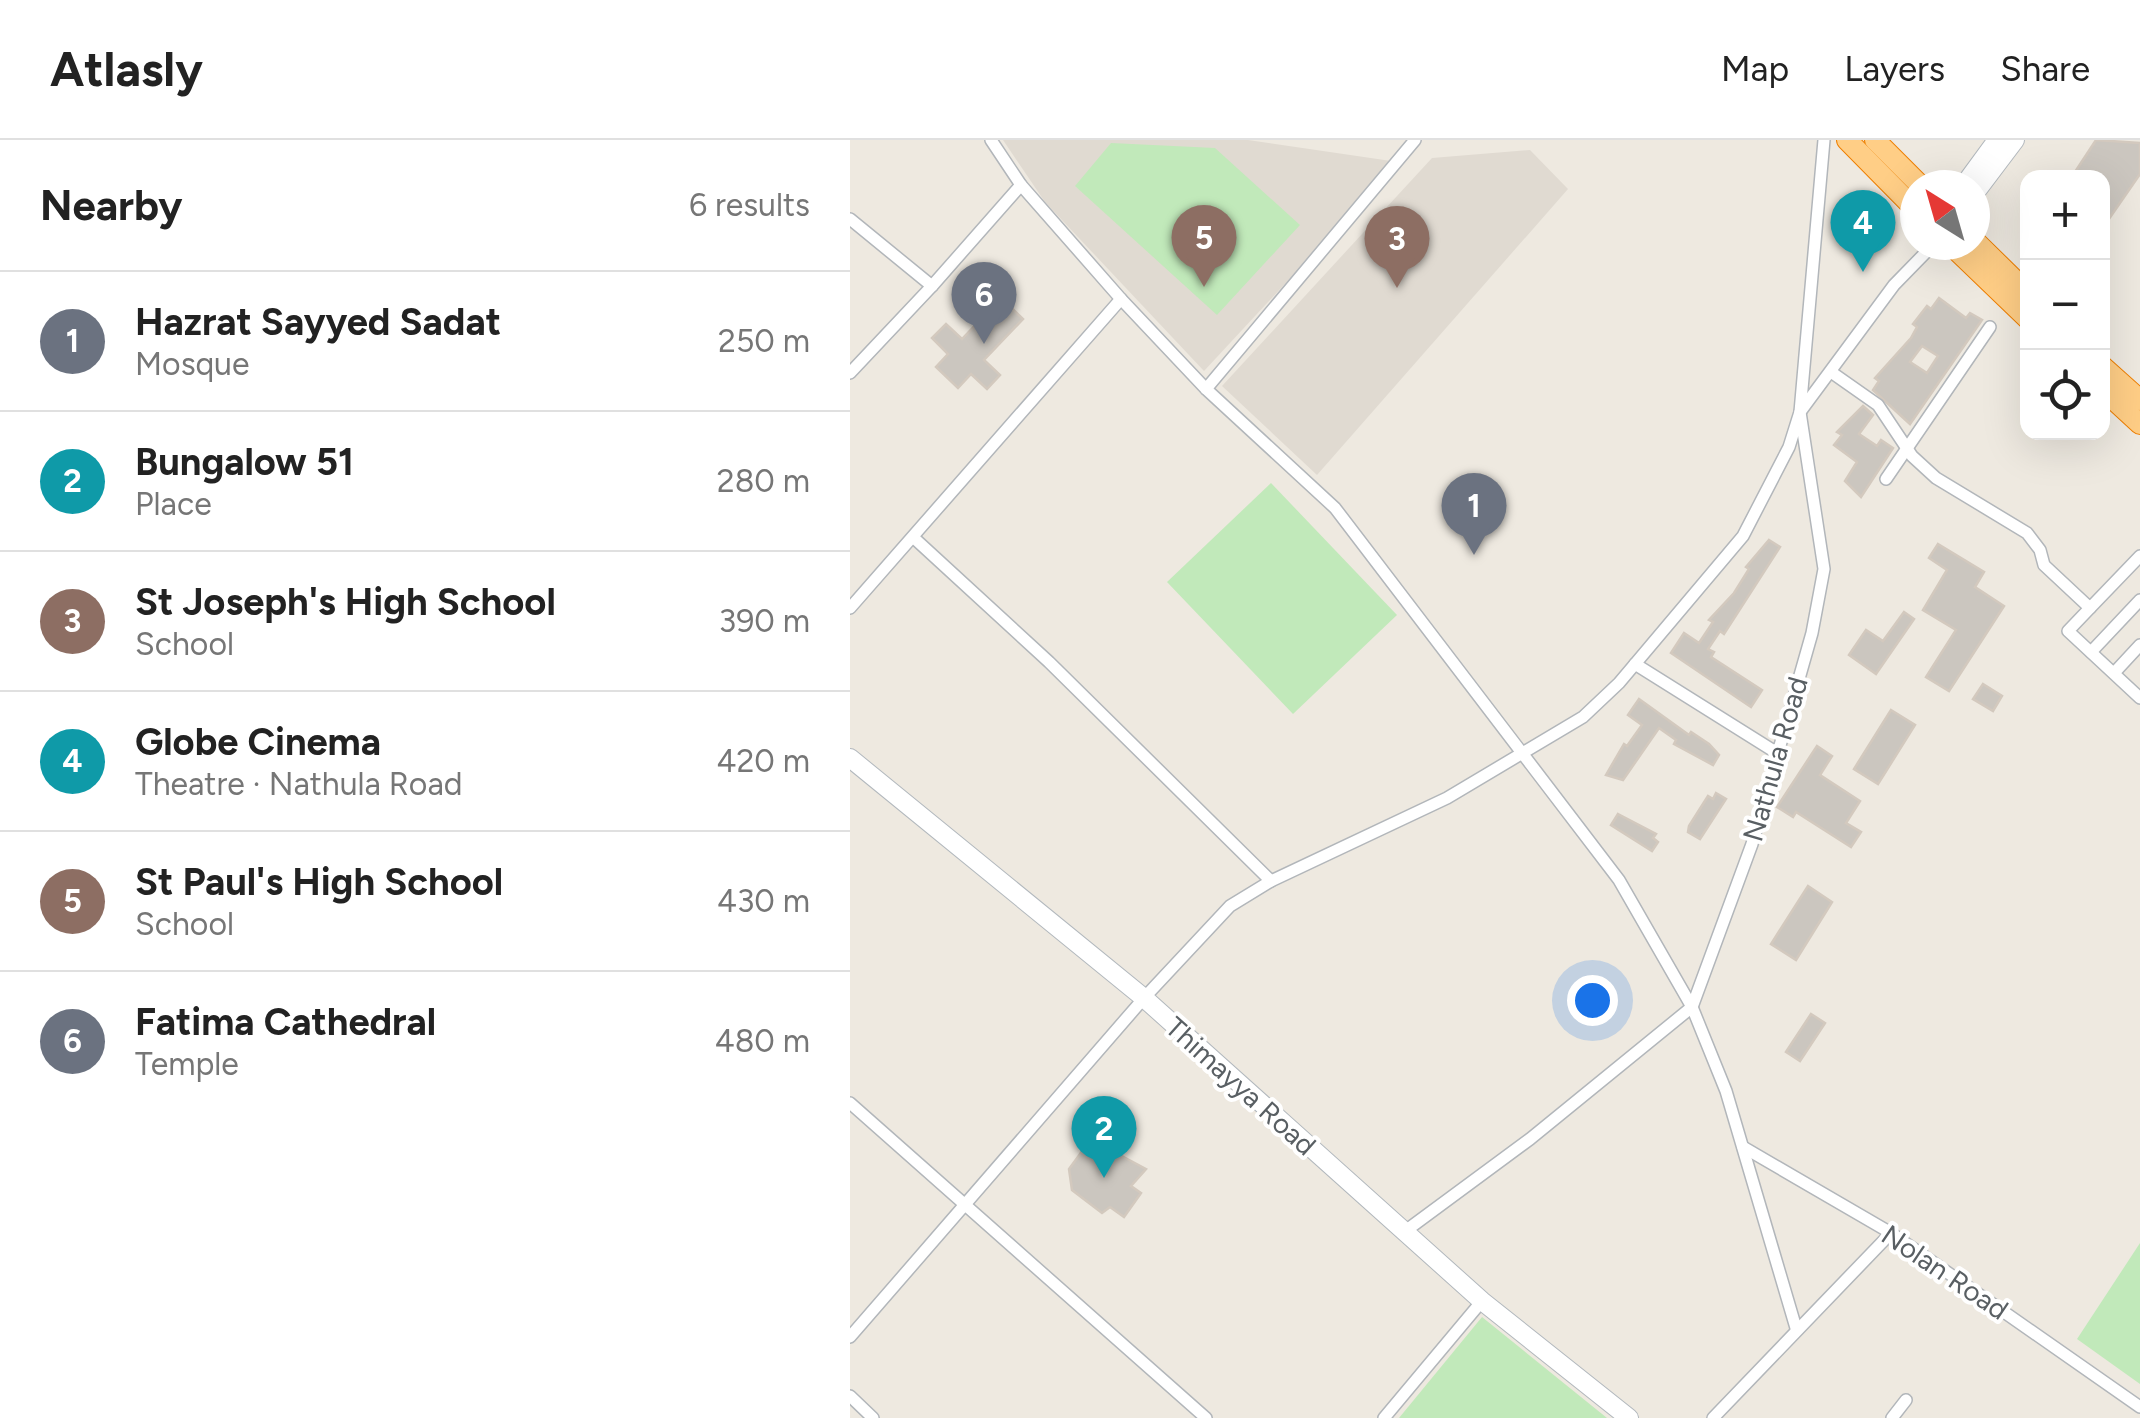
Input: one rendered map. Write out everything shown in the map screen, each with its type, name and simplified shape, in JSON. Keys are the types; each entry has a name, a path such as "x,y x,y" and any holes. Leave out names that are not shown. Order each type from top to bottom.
{"highway":[{"path":"1847,140 1900,194"},
{"path":"1875,140 1905,170"},
{"path":"1990,255 2020,284"},
{"path":"1967,260 2020,311"},
{"path":"2110,373 2140,400"},
{"path":"2110,396 2140,424"}],"street":[{"path":"991,140 1021,185 1121,299 1206,389 1335,508 1619,880 1692,1007 1742,1147 1796,1328"},
{"path":"1206,389 1415,140"},
{"name":"Nathula Road","path":"1692,1007 1752,844 1812,633 1824,569 1800,412 1824,140"},
{"path":"1975,170 1997,140"},
{"path":"1990,173 2015,140"},
{"path":"850,373 1021,185"},
{"path":"850,220 932,286"},
{"path":"850,1338 1144,998 1230,906 1271,881 1447,798 1583,716 1636,664 1743,536 1789,448 1800,412 1894,286 1919,260"},
{"path":"850,608 1121,299"},
{"path":"1886,480 1990,328"},
{"path":"1831,372 1878,404 1907,448 1936,478 2027,533 2040,550 2044,565 2090,608"},
{"path":"914,538 1049,662 1271,881"},
{"path":"2139,694 2068,631 2140,556"},
{"path":"2091,652 2140,600"},
{"path":"2114,673 2140,645"},
{"path":"1636,664 1777,754"},
{"name":"Thimayya Road","path":"850,758 1144,998 1482,1301 1629,1418"},
{"path":"1404,1232 1530,1138 1692,1007"},
{"path":"850,1103 1206,1418"},
{"name":"Nolan Road","path":"1742,1147 1890,1233 2140,1407"},
{"path":"1713,1418 1890,1233"},
{"path":"1384,1418 1482,1301"},
{"path":"850,1396 873,1418"},
{"path":"1892,1418 1906,1400"}],"shaded area":[{"path":"1003,140 1248,140 1398,162 1204,371 1045,202"},
{"path":"1530,150 1568,189 1317,475 1222,386 1432,158"}],"green space":[{"path":"1111,143 1215,148 1300,225 1217,315 1075,186"},
{"path":"1271,483 1397,615 1293,714 1167,582"},
{"path":"2140,1243 2140,1384 2077,1339"},
{"path":"1482,1317 1607,1418 1399,1418"}],"building":[{"path":"2096,140 2140,143 2140,174 2110,217 2110,170 2076,170"},
{"path":"1001,298 1023,319 984,360 1000,375 987,389 971,374 958,388 936,367 948,354 932,338 946,324 962,339"},
{"path":"1939,298 1966,318 1970,313 1982,320 1910,424 1873,390 1879,381 1875,378 1911,338 1917,327 1913,324 1927,306 1931,309","holes":["1922,346 1938,356 1927,373 1910,362"]},
{"path":"1863,406 1873,415 1859,434 1877,446 1881,440 1893,448 1861,497 1845,481 1857,462 1834,445 1842,435 1837,432"},
{"path":"1769,540 1780,547 1724,634 1720,631 1708,649 1714,652 1711,657 1762,690 1751,707 1671,653 1684,633 1699,643 1713,622 1709,620 1734,593 1749,569 1746,567"},
{"path":"1938,544 1984,572 1975,587 2004,606 1949,691 1926,677 1956,630 1923,610 1947,570 1929,558"},
{"path":"1904,612 1914,619 1876,674 1849,655 1866,630 1883,641"},
{"path":"1983,684 2002,696 1993,711 1973,699"},
{"path":"1639,699 1689,735 1691,732 1709,744 1719,755 1713,765 1674,744 1676,740 1659,728 1623,780 1606,775 1624,744 1627,746 1642,725 1628,715"},
{"path":"1891,710 1915,725 1878,784 1854,769"},
{"path":"1817,746 1832,756 1820,775 1860,801 1846,823 1861,832 1851,847 1796,812 1793,817 1777,807"},
{"path":"1716,793 1726,799 1700,839 1688,832 1689,826 1708,796 1713,799"},
{"path":"1618,814 1656,834 1653,838 1658,842 1652,851 1611,825"},
{"path":"1808,886 1832,902 1796,960 1771,944"},
{"path":"1811,1014 1825,1023 1800,1061 1786,1052"},
{"path":"1105,1147 1146,1169 1131,1186 1141,1193 1124,1217 1110,1207 1102,1213 1072,1190 1069,1169 1083,1150"}],"place":[{"name":"Globe Cinema","path":"1863,272"},
{"name":"St Paul's High School","path":"1204,287"},
{"name":"St Joseph's High School","path":"1397,288"},
{"name":"Fatima Cathedral","path":"984,344"},
{"name":"Hazrat Sayyed Sadat","path":"1474,555"},
{"name":"Bungalow 51","path":"1104,1178"}]}
